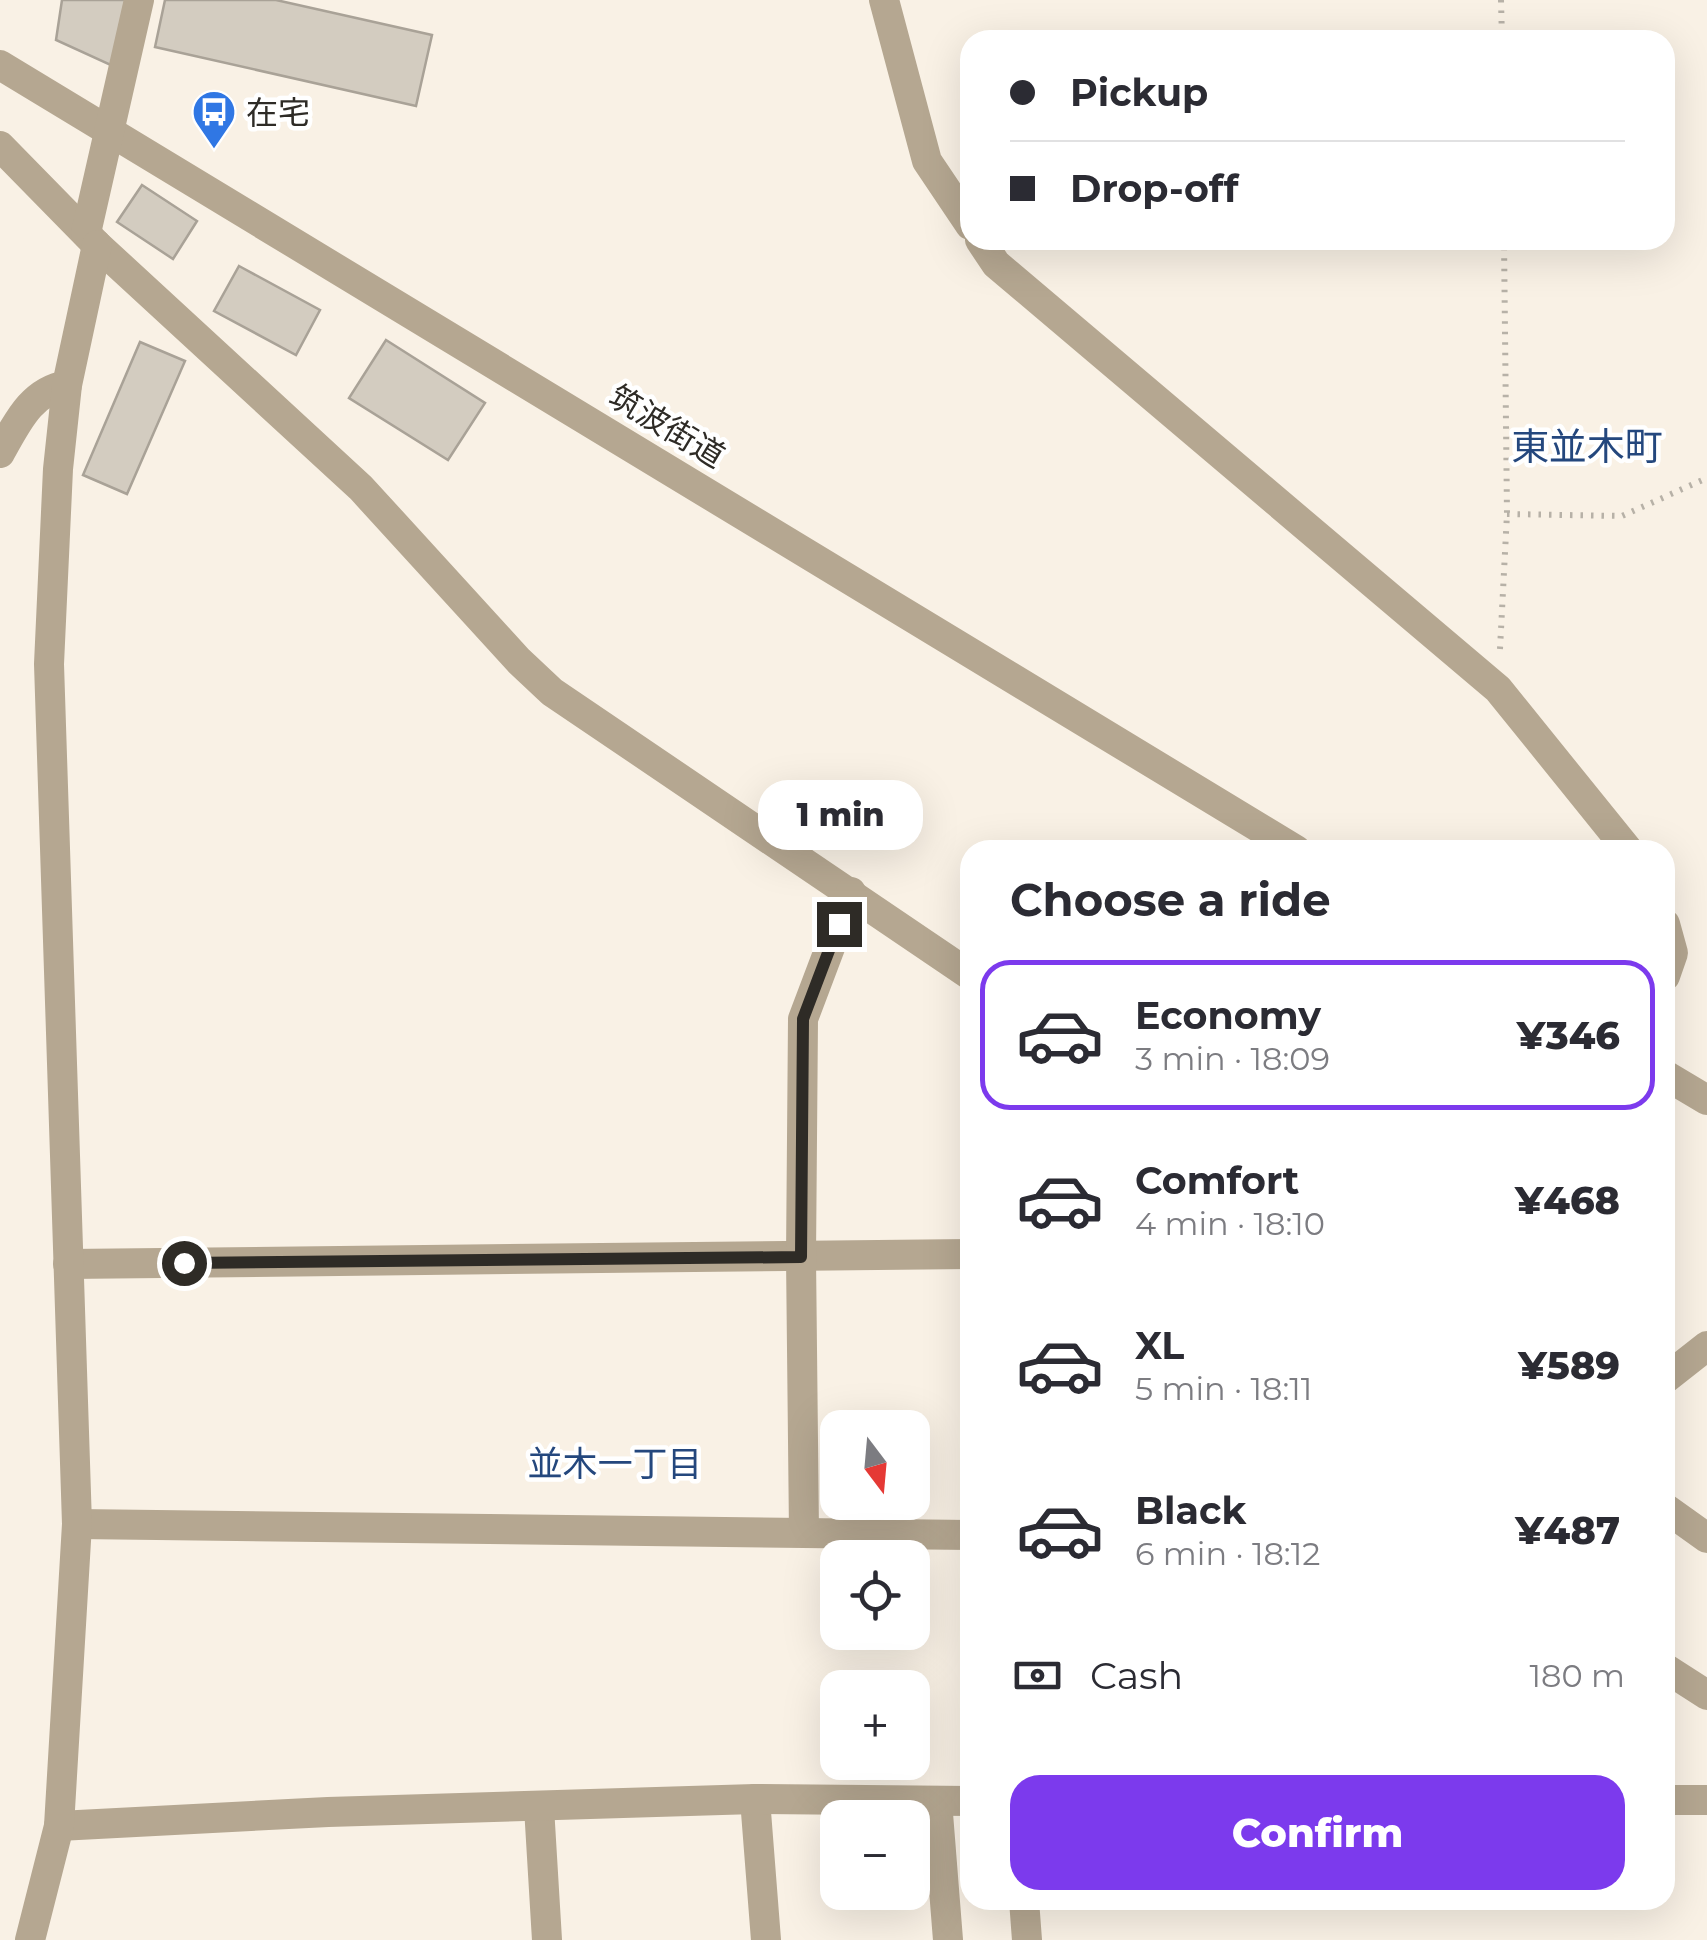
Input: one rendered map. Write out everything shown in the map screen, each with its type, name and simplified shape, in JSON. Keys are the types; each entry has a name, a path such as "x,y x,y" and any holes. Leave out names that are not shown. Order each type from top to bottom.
{"street":[{"path":"30,1940 59,1826 77,1524 49,664 58,469 67,386 109,129 139,0"},
{"path":"884,0 927,161 960,210"},
{"name":"筑波街道","path":"0,66 1280,840"},
{"path":"0,146 92,239 361,488 552,692 960,967"},
{"path":"987,250 996,264 1498,689 1620,840"},
{"path":"0,452 22,413 47,388 67,386"},
{"path":"804,1532 803,1019 851,892"},
{"path":"1675,1081 1707,1100"},
{"path":"68,1264 960,1254"},
{"path":"1675,1371 1707,1346"},
{"path":"1675,1515 1707,1538"},
{"path":"77,1524 960,1535"},
{"path":"1675,1674 1707,1695"},
{"path":"59,1826 328,1812 754,1799 960,1802"},
{"path":"754,1799 766,1940"},
{"path":"1675,1800 1707,1800"},
{"path":"937,1801 948,1940"},
{"path":"539,1807 547,1940"},
{"path":"1025,1910 1027,1940"}],"path":[{"path":"1501,0 1502,30"},
{"path":"1498,689 1507,514 1504,250"},
{"path":"1507,514 1622,516 1707,478"}],"building":[{"path":"62,0 127,0 115,67 56,40"},
{"path":"165,0 276,0 432,35 416,106 155,47"},
{"path":"142,185 197,221 173,259 117,222"},
{"path":"239,266 320,310 296,355 214,311"},
{"path":"386,340 485,403 448,460 349,398"},
{"path":"140,342 185,361 127,494 83,475"}],"place":[{"name":"在宅","path":"214,150"}],"district":[{"name":"東並木町","path":"1587,446"},
{"name":"並木一丁目","path":"615,1463"}],"route":[{"path":"184,1263 801,1257 803,1019 839,924"}]}
